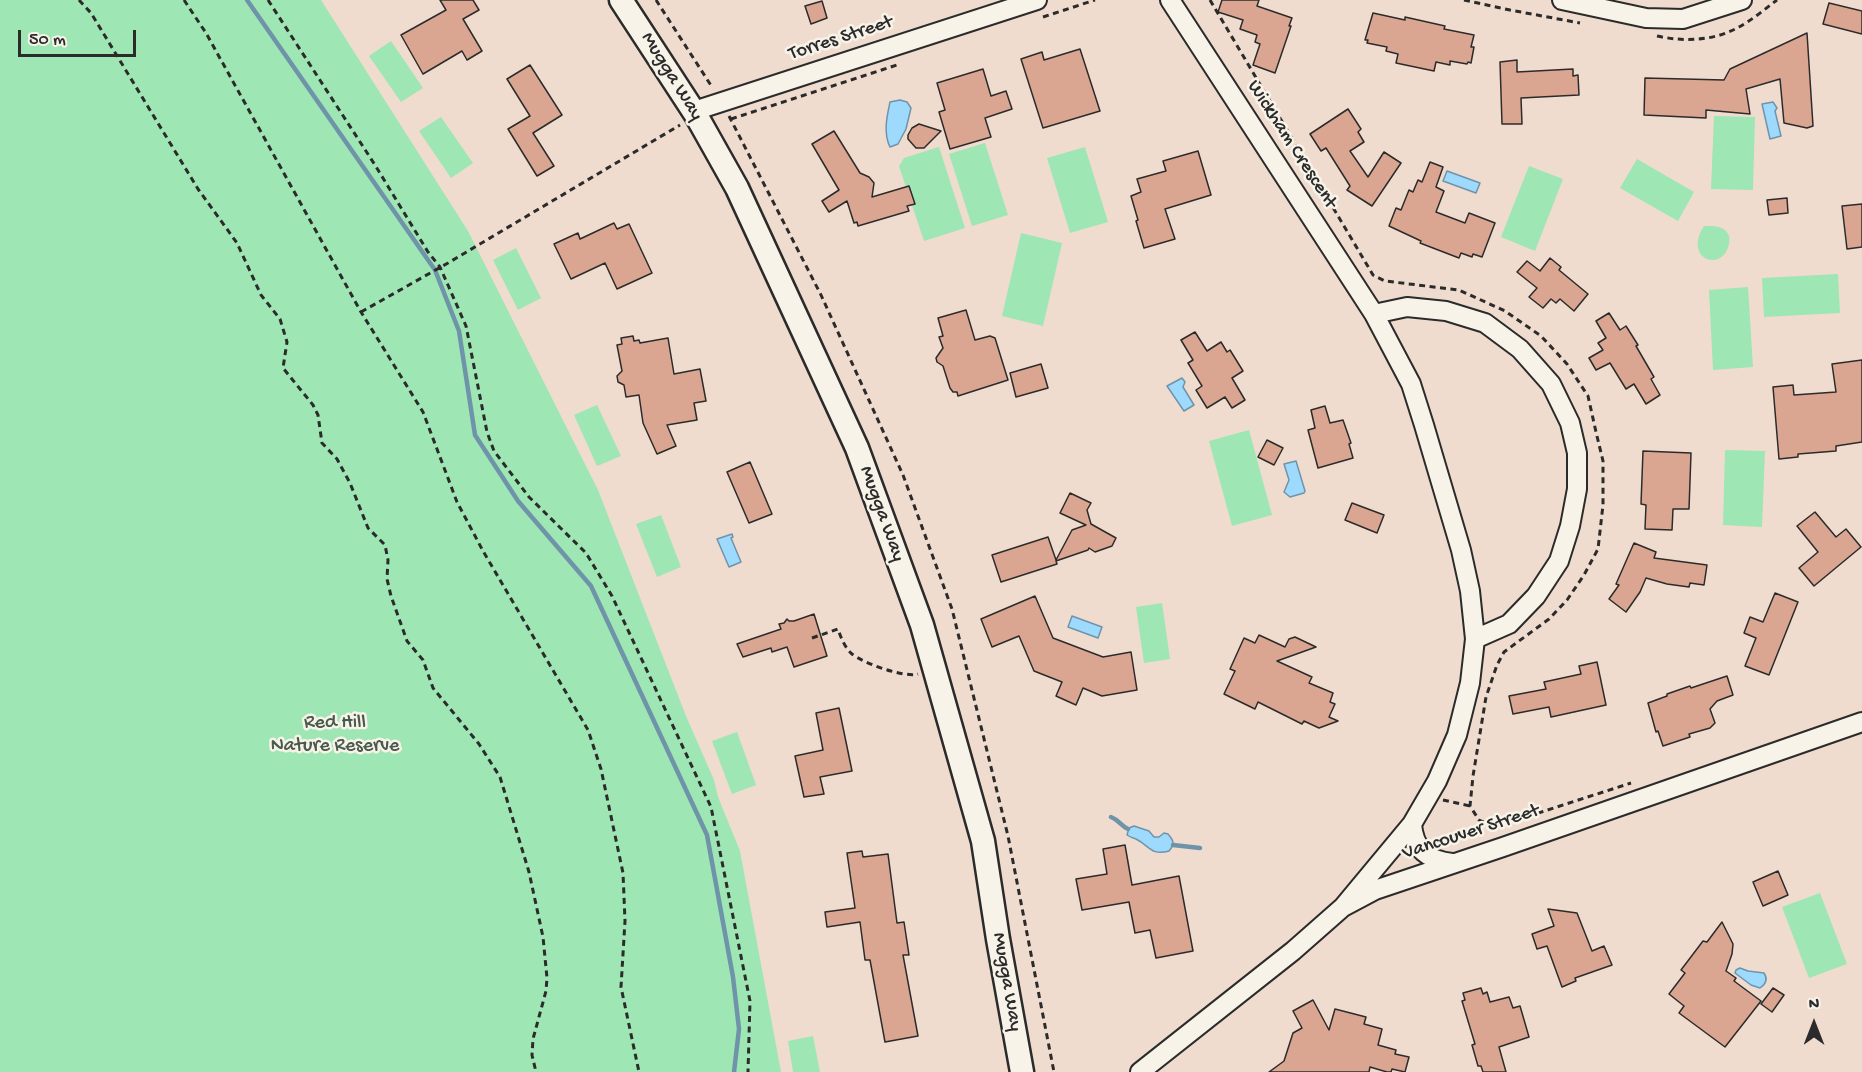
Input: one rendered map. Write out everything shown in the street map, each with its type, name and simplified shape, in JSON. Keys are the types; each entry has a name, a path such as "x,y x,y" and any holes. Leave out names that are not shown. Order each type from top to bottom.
{"main road":[{"name":"Mugga Way","path":"621,0 695,113 741,198 857,448 922,625 983,841 1022,1072"}],"street":[{"name":"Torres Street","path":"695,113 1037,0"},
{"name":"Wickham Crescent","path":"1170,0 1374,314 1411,384 1461,550 1470,591 1475,639 1470,683 1457,735 1428,797 1412,824 1343,907"},
{"path":"1562,0 1646,18 1683,19 1739,3 1742,0"},
{"path":"1374,314 1407,307 1446,311 1485,324 1520,349 1551,384 1570,423 1577,453 1577,489 1570,526 1559,561 1536,596 1509,624 1475,639"},
{"name":"Vancouver Street","path":"1140,1072 1293,951 1343,907 1375,890 1860,728"},
{"path":"1412,824 1415,839 1427,856 1436,861 1454,864"}],"path":[{"path":"79,0 91,12 198,189 237,243 261,294 280,319 287,342 282,368 318,415 322,443 337,459 351,483 368,528 385,545 388,560 387,579 407,641 423,660 433,688 479,744 500,777 529,872 543,937 547,978 546,991 533,1040 532,1055 536,1072"},
{"path":"184,0 206,33 361,312 423,412 457,502 483,551 588,730 602,769 623,873 625,921 621,987 639,1072"},
{"path":"268,0 375,165 428,252 440,267 466,326 487,432 494,451 529,497 586,553 612,596 711,807 750,1001 748,1072"},
{"path":"1210,0 1373,274 1385,281 1459,290 1505,311 1541,336 1567,364 1588,396 1602,461 1603,505 1598,549 1584,576 1567,600 1549,619 1504,652 1497,665 1486,697 1470,806 1479,820 1495,827 1641,780"},
{"path":"361,312 448,263 695,113"},
{"path":"812,638 838,629 851,653 885,670 912,676 934,669"},
{"path":"1428,797 1470,806"}],"green space":[{"name":"Red Hill Nature Reserve","path":"0,0 321,0 468,231 598,490 740,851 781,1072 0,1072"},
{"path":"391,41 423,88 401,102 369,56"},
{"path":"1714,116 1755,117 1753,190 1711,189"},
{"path":"441,117 473,163 451,178 419,131"},
{"path":"985,143 1008,215 972,226 949,154"},
{"path":"939,147 965,228 924,241 899,166 904,158"},
{"path":"1085,147 1108,222 1070,233 1047,158"},
{"path":"1637,159 1694,192 1678,221 1620,188"},
{"path":"1529,166 1563,179 1535,251 1501,237"},
{"path":"1704,226 1722,228 1729,236 1727,250 1716,259 1704,258 1700,253 1699,237"},
{"path":"1021,233 1062,243 1043,326 1002,316"},
{"path":"516,248 541,298 518,310 493,260"},
{"path":"1838,274 1840,313 1764,317 1762,278"},
{"path":"1748,287 1753,367 1713,370 1709,290"},
{"path":"597,405 621,456 597,466 574,415"},
{"path":"1249,430 1272,515 1232,526 1209,441"},
{"path":"1725,450 1765,451 1762,527 1723,525"},
{"path":"661,515 681,567 657,577 636,524"},
{"path":"1162,603 1170,659 1144,663 1136,607"},
{"path":"737,732 756,785 732,794 712,741"},
{"path":"1820,893 1847,964 1809,978 1782,907"},
{"path":"813,1036 820,1072 793,1072 788,1041"}],"water":[{"path":"900,100 907,102 911,108 906,129 898,144 890,147 886,130 890,102"},
{"path":"1773,102 1777,108 1775,111 1781,136 1770,139 1762,104"},
{"path":"1447,171 1480,183 1476,193 1443,181"},
{"path":"1182,378 1185,382 1183,387 1194,405 1184,411 1167,386"},
{"path":"1296,461 1305,491 1290,497 1284,492 1289,480 1284,464"},
{"path":"732,534 731,538 741,562 729,567 717,539"},
{"path":"1072,616 1102,627 1098,638 1068,627"},
{"path":"1134,826 1149,831 1154,837 1159,837 1164,833 1168,834 1173,841 1169,851 1151,850 1127,835 1129,828"},
{"path":"1740,968 1764,973 1765,983 1760,988 1751,985 1735,973"}],"building":[{"path":"440,0 473,0 479,10 463,19 482,51 467,60 462,51 423,74 401,35 446,10"},
{"path":"1222,0 1259,0 1257,6 1292,18 1275,73 1253,65 1260,44 1255,42 1257,35 1240,29 1243,20 1218,12"},
{"path":"822,1 827,18 811,24 805,6"},
{"path":"1829,3 1862,11 1862,34 1823,24"},
{"path":"1373,13 1405,20 1405,17 1474,35 1471,63 1450,61 1450,65 1436,62 1434,71 1396,63 1398,54 1386,51 1387,47 1367,43 1368,40 1365,40"},
{"path":"1807,33 1813,126 1807,128 1784,123 1780,79 1746,89 1750,114 1706,110 1706,118 1644,115 1645,78 1724,80 1730,69"},
{"path":"1080,49 1100,111 1043,128 1021,59 1042,52 1044,60"},
{"path":"1517,60 1517,72 1573,69 1573,76 1578,75 1579,95 1521,98 1522,124 1502,124 1500,62"},
{"path":"530,65 562,115 533,133 554,166 537,176 508,129 530,116 507,79"},
{"path":"983,69 991,96 1006,91 1012,109 985,118 991,137 950,149 939,112 945,110 937,83"},
{"path":"1348,109 1361,129 1358,132 1364,142 1350,151 1368,177 1384,152 1401,163 1372,206 1347,190 1350,186 1326,148 1321,151 1310,134"},
{"path":"919,124 941,131 924,148 916,148 908,139 912,128"},
{"path":"834,131 860,173 869,177 874,183 872,197 909,186 915,204 907,206 909,211 858,226 857,222 854,223 847,201 829,212 822,201 839,190 812,144"},
{"path":"1198,151 1211,195 1165,209 1175,239 1144,248 1131,196 1141,192 1137,179 1166,171 1163,161"},
{"path":"1430,162 1443,167 1436,187 1444,191 1436,212 1465,223 1469,213 1495,223 1482,257 1473,254 1472,257 1461,253 1459,258 1420,243 1421,241 1389,226 1396,208 1401,210 1409,190 1413,192 1418,180 1422,182"},
{"path":"1787,198 1788,213 1769,215 1767,200"},
{"path":"1862,204 1862,247 1847,249 1842,206"},
{"path":"614,223 617,229 629,224 652,273 617,289 605,263 571,279 554,244 578,233 580,239"},
{"path":"1550,258 1561,267 1559,270 1588,294 1574,311 1560,299 1556,303 1551,299 1543,308 1529,297 1537,288 1517,272 1527,261 1540,271"},
{"path":"966,310 975,340 990,336 995,338 1008,380 958,396 957,392 953,392 950,388 943,366 937,362 936,358 943,348 939,337 943,336 938,318"},
{"path":"1609,313 1620,330 1626,326 1654,377 1651,379 1660,395 1646,404 1634,384 1626,389 1610,363 1596,370 1589,358 1603,350 1598,343 1606,338 1596,321"},
{"path":"1195,332 1207,351 1221,342 1227,352 1230,350 1243,371 1232,378 1245,400 1232,408 1225,397 1207,408 1196,390 1202,386 1188,363 1193,360 1181,340"},
{"path":"633,336 634,341 639,340 640,343 668,338 674,374 700,369 706,401 694,403 697,420 667,425 676,446 657,454 643,423 639,395 626,397 624,385 618,382 617,376 622,371 617,345 622,344 621,338"},
{"path":"1862,360 1862,442 1836,446 1836,451 1798,454 1798,457 1779,459 1773,387 1793,385 1794,395 1836,392 1832,364"},
{"path":"1041,364 1048,388 1016,397 1010,373"},
{"path":"1325,406 1330,423 1343,420 1351,443 1349,444 1353,458 1318,468 1308,430 1315,428 1311,410"},
{"path":"1267,440 1283,448 1274,465 1258,457"},
{"path":"1643,451 1691,453 1689,509 1673,509 1672,530 1645,529 1646,505 1641,504"},
{"path":"750,462 772,514 749,523 727,472"},
{"path":"1070,493 1091,503 1087,510 1091,524 1116,538 1112,546 1095,552 1089,548 1056,561 1057,564 1001,582 992,555 1048,537 1056,560 1072,530 1086,525 1060,513"},
{"path":"1352,503 1384,515 1377,533 1345,520"},
{"path":"1815,512 1836,537 1846,529 1861,547 1814,586 1799,568 1818,552 1797,526"},
{"path":"1634,543 1656,552 1654,558 1707,565 1704,585 1690,583 1689,587 1646,578 1640,592 1626,612 1609,599 1619,585 1616,584"},
{"path":"1775,593 1798,602 1769,675 1745,666 1756,638 1744,633 1750,617 1763,622"},
{"path":"1035,596 1053,638 1103,657 1131,652 1137,690 1102,696 1083,688 1076,705 1056,696 1062,682 1034,671 1019,636 992,647 981,619"},
{"path":"814,614 827,656 794,667 787,647 772,652 771,648 743,657 737,644 781,629 779,624 784,623 787,619 794,621"},
{"path":"1259,635 1285,647 1289,639 1295,637 1316,647 1277,661 1312,677 1309,683 1333,693 1330,702 1335,704 1329,717 1338,721 1319,728 1304,721 1302,724 1258,702 1255,709 1224,694 1235,671 1230,669 1244,638 1255,643"},
{"path":"1597,662 1606,705 1551,717 1549,707 1513,714 1509,696 1546,689 1544,682 1581,674 1579,666"},
{"path":"1727,676 1733,695 1717,701 1710,709 1715,723 1710,728 1689,734 1690,737 1663,746 1658,731 1656,732 1648,703 1690,686 1691,688"},
{"path":"839,708 852,771 820,777 824,794 804,797 795,756 823,750 816,713"},
{"path":"1125,845 1132,885 1179,876 1193,951 1156,958 1150,930 1135,933 1129,902 1082,910 1076,879 1107,874 1103,849"},
{"path":"862,851 863,857 888,854 897,923 904,922 909,955 903,955 918,1036 885,1042 870,960 865,960 860,922 827,927 825,912 855,908 847,853"},
{"path":"1778,871 1788,895 1763,906 1753,882"},
{"path":"1548,909 1577,913 1592,951 1604,946 1612,965 1575,978 1576,981 1562,987 1547,946 1537,949 1532,934 1554,926"},
{"path":"1722,922 1733,944 1726,971 1736,978 1734,981 1761,1001 1725,1047 1679,1013 1684,1006 1669,994 1685,973 1681,970 1703,941 1707,942"},
{"path":"1481,988 1483,994 1487,992 1490,1002 1509,997 1513,1008 1520,1006 1529,1037 1499,1047 1506,1072 1483,1072 1481,1066 1478,1066 1472,1045 1475,1044 1462,1001 1465,1000 1463,993"},
{"path":"1773,988 1784,995 1772,1012 1761,1004"},
{"path":"1313,1000 1329,1030 1335,1009 1366,1017 1364,1024 1382,1029 1378,1045 1396,1050 1395,1054 1409,1057 1405,1072 1392,1069 1391,1072 1387,1072 1370,1067 1369,1072 1269,1072 1284,1061 1293,1033 1302,1028 1293,1011"}],"waterway":[{"path":"247,0 435,270 459,331 475,435 518,501 591,586 707,835 733,977 739,1029 734,1072"},
{"path":"1111,817 1128,829"},
{"path":"1173,845 1200,848"}]}
